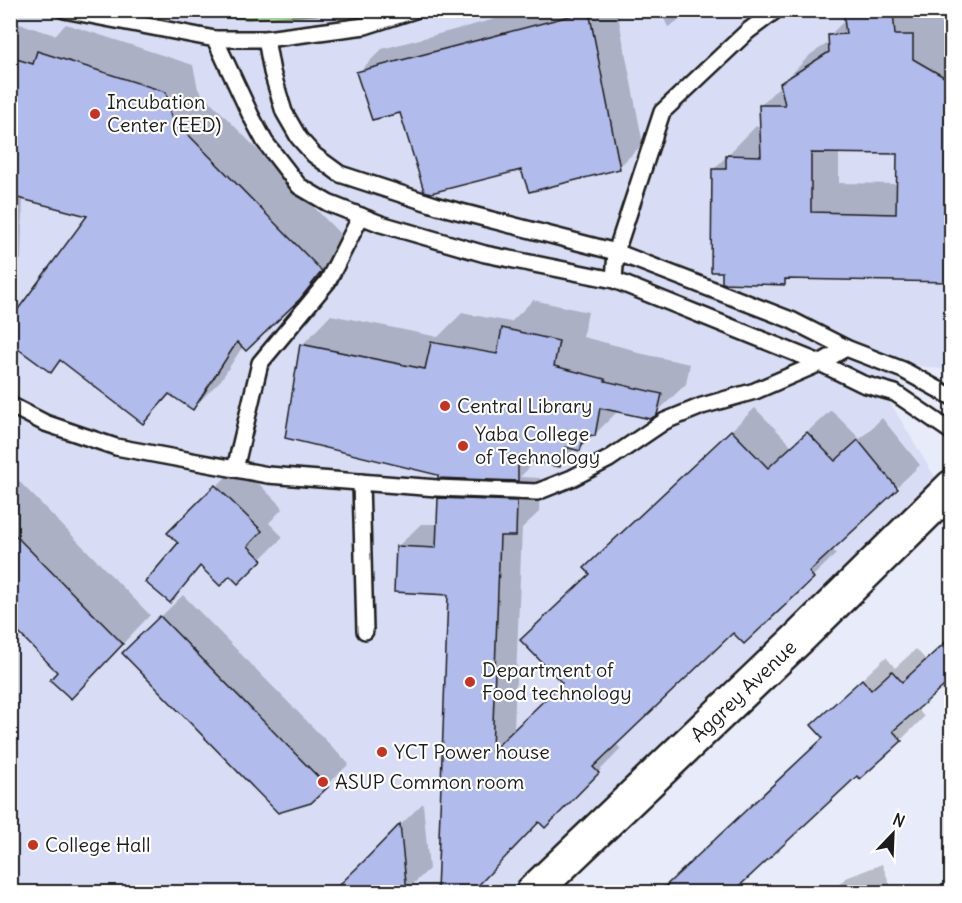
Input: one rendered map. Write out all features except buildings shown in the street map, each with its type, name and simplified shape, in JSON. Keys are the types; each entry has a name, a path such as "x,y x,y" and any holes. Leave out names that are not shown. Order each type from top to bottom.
{"street":[{"name":"Aggrey Avenue","path":"533,892 801,636 951,487"}],"lane":[{"path":"64,10 215,39 266,39 365,26 415,10"},
{"path":"614,280 616,252 662,112 748,31 776,10"},
{"path":"215,39 260,134 299,186 328,203 381,224 485,254 614,280 820,363 863,384 895,393 951,432"},
{"path":"266,39 272,72 284,112 299,138 314,155 340,174 438,206 616,252 791,320 846,348 903,370 951,398"},
{"path":"235,469 260,363 328,281 361,216"},
{"path":"10,405 45,423 116,447 268,475 436,488 537,492 572,478 609,459 665,421 702,406 754,391 820,363 846,348"},
{"path":"361,482 365,631"}],"shaded area":[{"name":"Yaba College of Technology","path":"10,11 951,11 951,371 907,364 891,404 941,487 511,892 11,892"}],"green space":[{"path":"337,10 326,14 249,19 156,11"}],"place":[{"name":"Incubation Center (EED)","path":"95,114"},
{"name":"Central Library","path":"445,406"},
{"name":"Yaba College of Technology","path":"463,446"},
{"name":"Department of Food technology","path":"470,682"},
{"name":"YCT Power house","path":"382,752"},
{"name":"ASUP Common room","path":"323,782"},
{"name":"College Hall","path":"33,845"}]}
